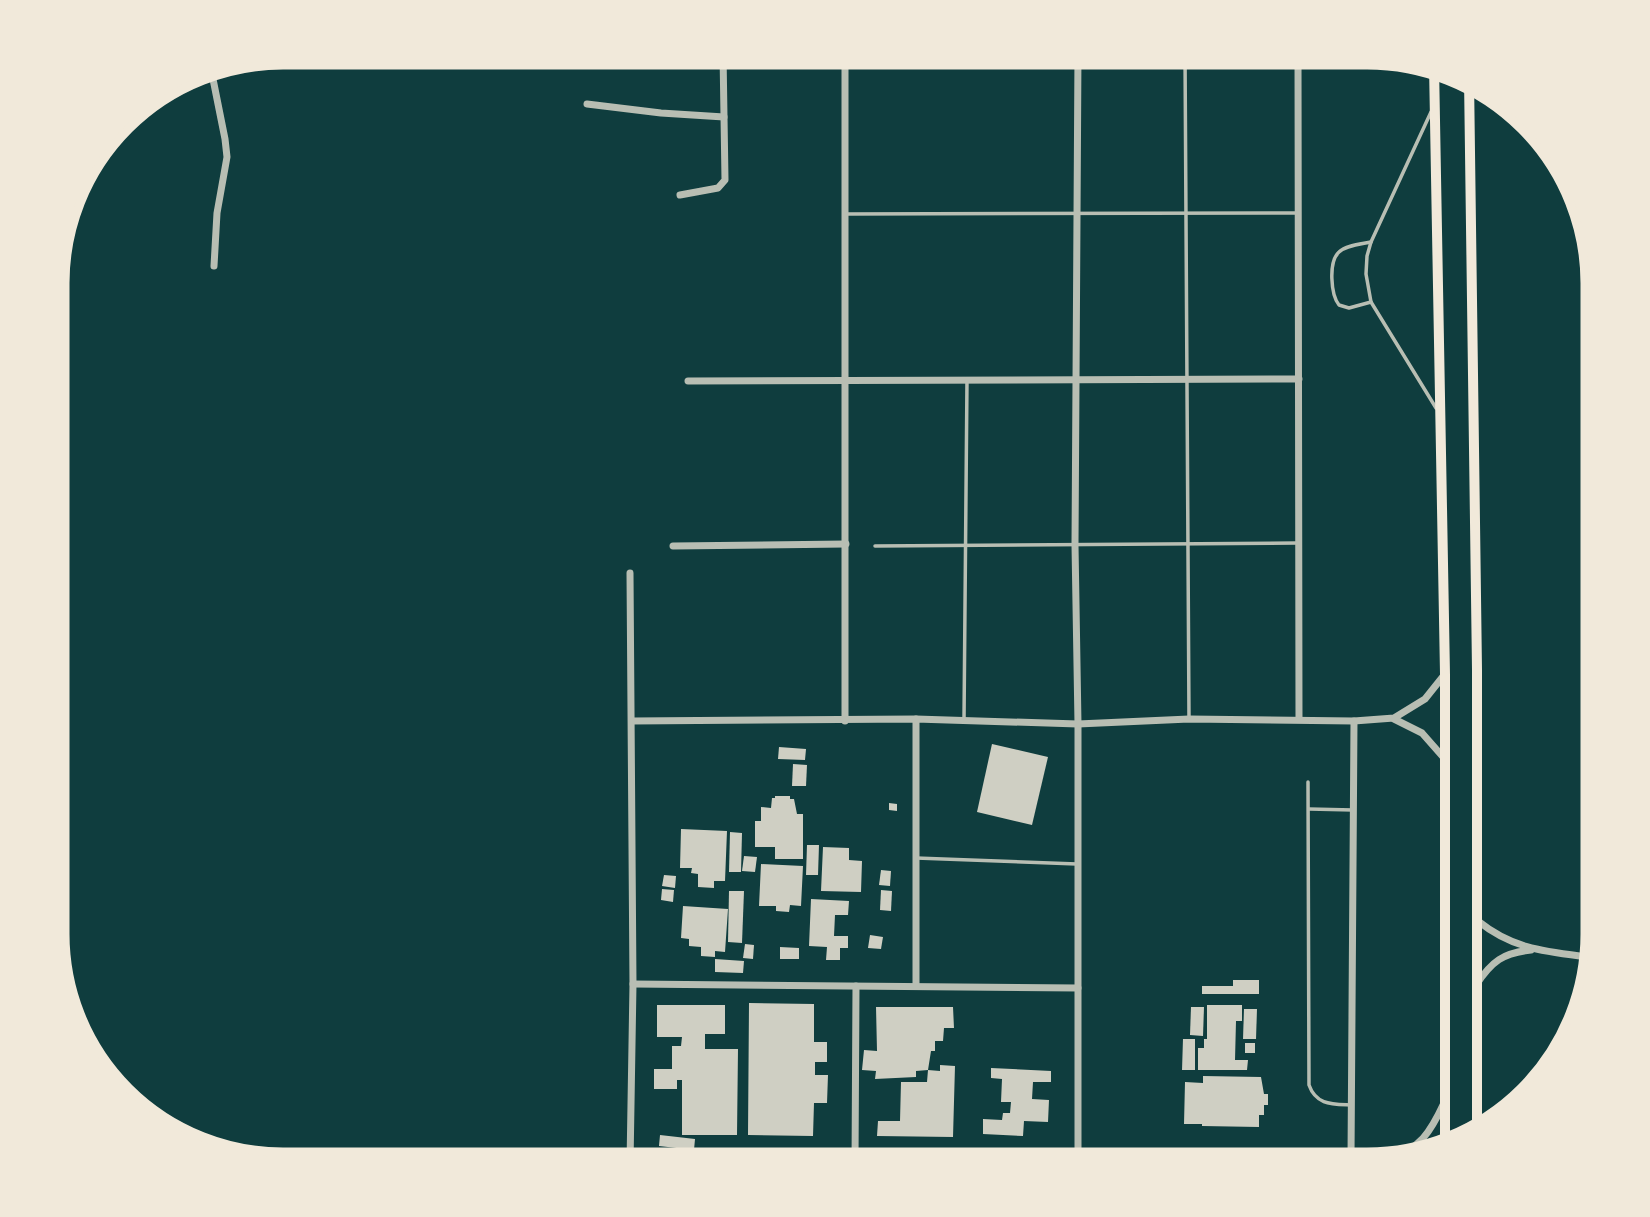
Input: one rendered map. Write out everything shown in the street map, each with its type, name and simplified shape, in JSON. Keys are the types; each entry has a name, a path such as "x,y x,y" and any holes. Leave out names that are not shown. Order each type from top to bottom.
{"main road":[{"path":"1434,75 1445,674 1444,1138"},
{"path":"1469,90 1477,670 1477,1123"}],"street":[{"path":"680,195 711,191 723,184 723,65"},
{"path":"845,65 845,720"},
{"path":"1078,65 1075,545 1079,864 1078,1152"},
{"path":"1298,65 1299,719"},
{"path":"212,76 226,157 217,213 215,266"},
{"path":"587,104 724,117"},
{"path":"688,381 1299,379"},
{"path":"673,546 846,544"},
{"path":"630,1152 633,984 631,573"},
{"path":"632,721 916,719 1078,724 1189,719 1354,721 1394,718 1425,699 1445,674"},
{"path":"1394,718 1422,733 1444,758"},
{"path":"916,719 916,986"},
{"path":"1351,1152 1354,721"},
{"path":"1478,921 1499,937 1535,950 1584,957"},
{"path":"1476,985 1494,962 1508,954 1535,950"},
{"path":"633,984 1077,988"},
{"path":"855,1152 856,986"},
{"path":"1416,1146 1429,1133 1444,1101"}],"lane":[{"path":"1185,65 1189,719"},
{"path":"1434,104 1371,242 1366,274 1371,302 1440,414"},
{"path":"845,214 1299,213"},
{"path":"1371,242 1342,249 1333,265 1334,297 1339,305 1349,308 1371,302"},
{"path":"964,720 967,380"},
{"path":"875,546 1299,543"},
{"path":"1308,782 1309,1085 1320,1101 1351,1105"},
{"path":"1309,809 1353,810"},
{"path":"916,858 1079,864"}],"building":[{"path":"992,744 1048,757 1032,825 977,812"},
{"path":"779,747 806,749 805,760 778,759"},
{"path":"793,764 807,765 806,786 792,786"},
{"path":"790,796 790,799 794,799 797,814 803,814 803,859 775,859 775,847 755,847 755,821 761,821 761,807 771,808 772,798"},
{"path":"889,803 897,804 897,811 889,810"},
{"path":"681,829 727,831 725,881 714,881 714,888 698,887 698,874 691,873 692,868 680,868"},
{"path":"730,832 742,833 741,872 729,872"},
{"path":"807,845 819,845 818,875 806,875"},
{"path":"823,847 849,848 849,860 862,861 861,892 821,891"},
{"path":"744,856 757,857 755,872 742,871"},
{"path":"761,864 803,866 801,906 790,905 789,912 776,911 776,906 759,906"},
{"path":"881,870 891,871 890,886 879,885"},
{"path":"664,875 676,876 675,888 662,886"},
{"path":"662,889 674,890 673,902 661,900"},
{"path":"881,890 892,891 891,911 880,910"},
{"path":"729,891 744,891 742,943 728,942"},
{"path":"811,899 849,901 848,915 835,915 834,936 848,936 848,948 840,948 840,960 826,960 827,947 809,946"},
{"path":"683,906 728,909 725,952 715,951 715,957 701,956 701,947 689,946 689,939 681,938"},
{"path":"870,935 883,937 881,949 868,948"},
{"path":"745,944 754,945 753,959 743,958"},
{"path":"780,947 799,948 799,959 780,959"},
{"path":"715,959 744,961 743,973 715,972"},
{"path":"1233,980 1259,980 1259,994 1202,994 1202,986 1233,986"},
{"path":"749,1003 814,1004 814,1042 827,1042 827,1062 815,1062 815,1075 828,1075 827,1103 814,1103 813,1136 748,1135"},
{"path":"657,1005 725,1005 725,1034 705,1034 705,1049 738,1049 737,1135 682,1135 682,1080 677,1080 677,1089 654,1089 654,1069 672,1069 672,1046 681,1046 682,1037 657,1037"},
{"path":"1207,1005 1242,1005 1242,1021 1236,1021 1235,1060 1248,1060 1247,1070 1198,1070 1198,1048 1204,1048 1204,1039 1207,1039"},
{"path":"876,1007 953,1007 954,1028 944,1028 943,1041 935,1041 935,1051 931,1051 928,1070 916,1071 916,1077 875,1079 876,1071 862,1070 864,1050 877,1051"},
{"path":"1191,1007 1204,1007 1203,1036 1190,1035"},
{"path":"1244,1009 1257,1009 1256,1039 1243,1039"},
{"path":"1183,1039 1195,1039 1195,1070 1182,1070"},
{"path":"1245,1043 1255,1043 1255,1053 1245,1053"},
{"path":"940,1065 955,1066 953,1137 877,1136 878,1121 900,1121 901,1082 927,1082 928,1070 940,1071"},
{"path":"991,1068 1051,1071 1051,1082 1033,1082 1032,1099 1049,1100 1048,1122 1024,1121 1023,1136 983,1134 983,1119 1002,1120 1003,1113 1010,1113 1011,1102 1001,1102 1002,1079 991,1078"},
{"path":"1203,1076 1261,1077 1264,1094 1268,1094 1268,1105 1264,1105 1264,1115 1259,1115 1259,1127 1184,1124 1185,1082 1203,1083"},
{"path":"660,1135 695,1139 694,1150 659,1146"}]}
